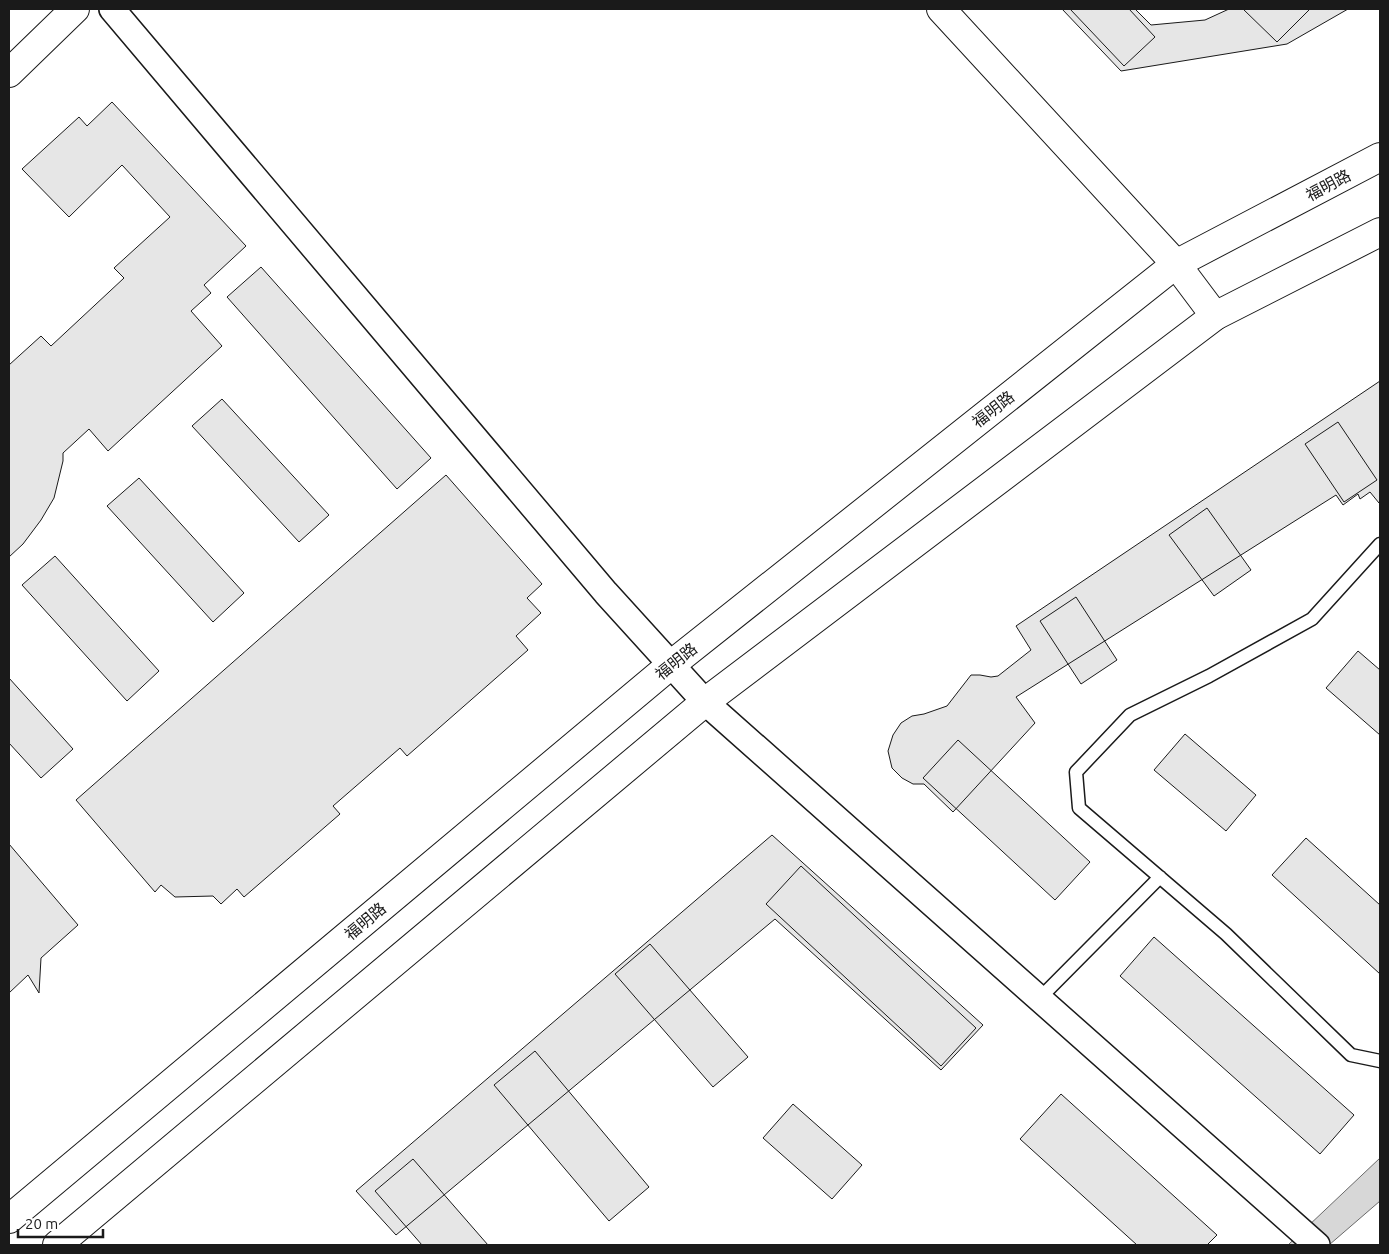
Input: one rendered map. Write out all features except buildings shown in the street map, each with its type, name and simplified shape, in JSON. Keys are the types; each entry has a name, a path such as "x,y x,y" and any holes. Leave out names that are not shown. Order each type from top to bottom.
{"main road":[{"path":"9,73 75,9"},
{"path":"941,9 1176,264 1215,316"},
{"name":"福明路","path":"9,1219 672,664 1176,264 1380,157"},
{"path":"57,1245 706,702 1215,316 1380,232"}],"street":[{"path":"112,9 606,593 706,702 1317,1245"}],"lane":[{"path":"1380,544 1312,618 1209,676 1130,715 1076,772 1079,808 1226,934 1352,1055 1380,1061"},
{"path":"1039,999 1160,877"}],"shaded area":[{"path":"1380,1158 1380,1201 1329,1245 1288,1245"}]}
